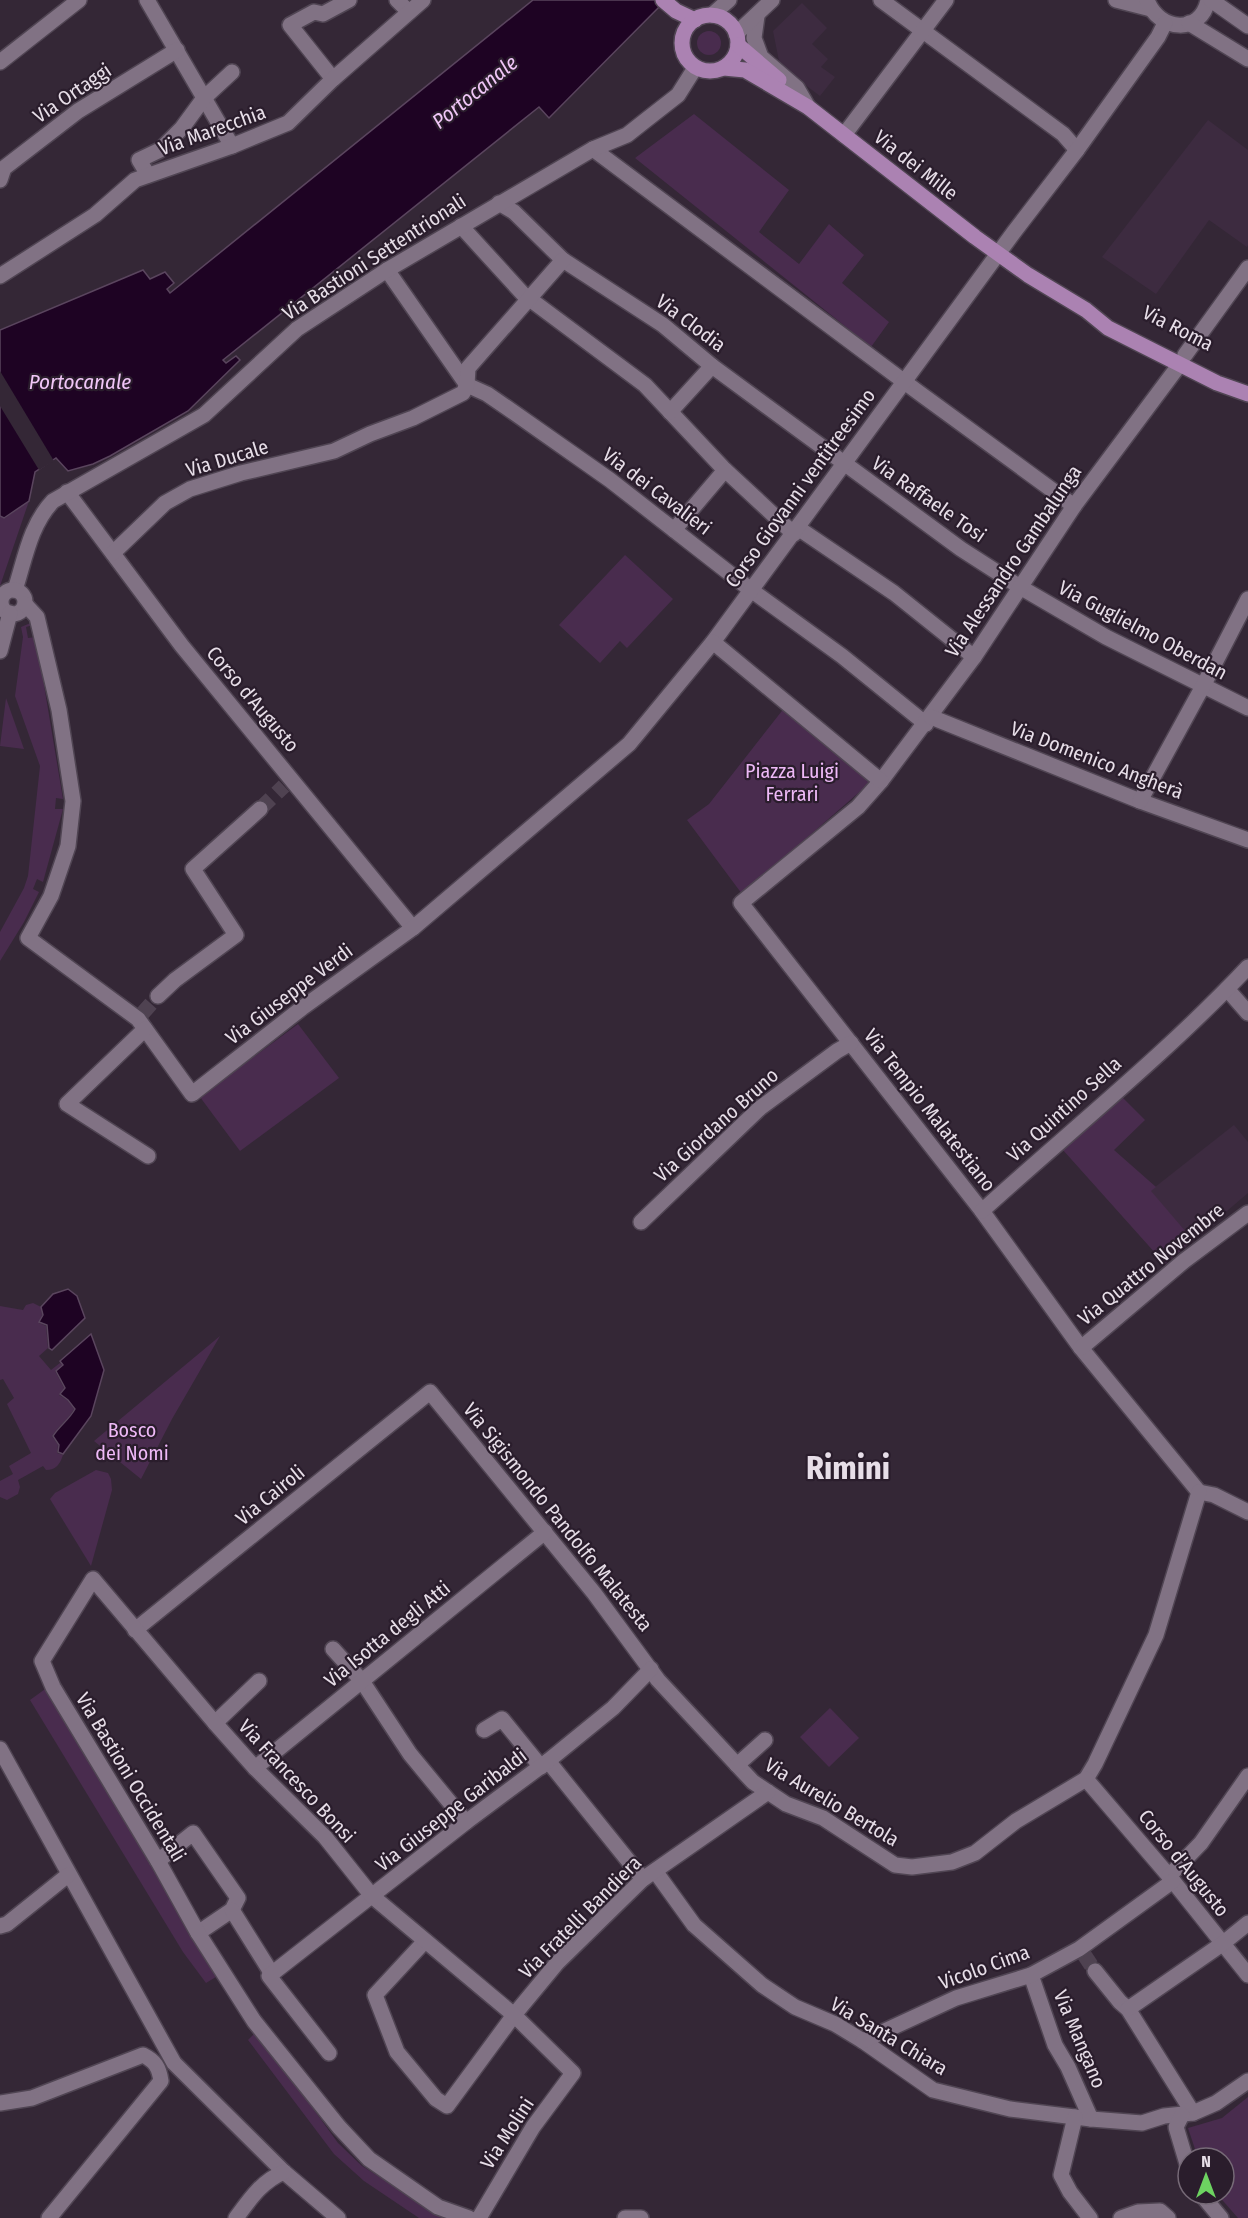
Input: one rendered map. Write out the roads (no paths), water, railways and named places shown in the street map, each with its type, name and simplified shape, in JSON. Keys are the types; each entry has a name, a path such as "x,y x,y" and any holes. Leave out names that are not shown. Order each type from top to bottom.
{"main road":[{"path":"663,0 676,11 695,20"},
{"path":"676,11 684,54 695,68 707,72 724,68 734,58 737,40 727,21 712,15 695,20 682,36"},
{"name":"Via dei Mille","path":"737,40 808,107"},
{"name":"Via dei Mille","path":"724,68 746,70 808,107 999,254"},
{"name":"Via Roma","path":"999,254 1043,285 1086,310 1112,319 1183,360 1224,375 1247,394"}],"street":[{"path":"0,62 79,0"},
{"path":"147,0 232,146"},
{"path":"333,79 290,25 314,12 323,14 349,0"},
{"path":"397,0 409,12"},
{"name":"Via Marecchia","path":"0,276 95,215 135,180 232,146 288,123 333,79 423,0"},
{"path":"712,15 729,0"},
{"path":"737,40 772,0"},
{"path":"881,0 1064,134 1077,150"},
{"path":"844,135 946,0"},
{"path":"1116,0 1149,5 1165,22 1175,25 1189,23 1202,13 1209,0 1248,26"},
{"name":"Via dei Mille","path":"757,16 754,38 760,57 797,88 808,107"},
{"name":"Corso Giovanni ventitreesimo","path":"413,928 629,744 713,642 845,465 1077,150 1158,37 1165,22"},
{"path":"1189,23 1248,59"},
{"name":"Via Ortaggi","path":"1,179 4,168 78,111 177,50"},
{"name":"Via Bastioni Settentrionali","path":"15,590 34,527 41,513 53,501 204,415 297,329 387,270 593,149 627,135 678,94 695,68"},
{"path":"148,175 139,160 160,150 182,129 204,98 232,72"},
{"path":"593,149 1074,506"},
{"path":"514,212 515,193"},
{"name":"Via Clodia","path":"499,203 514,212 563,260 663,325 712,366 845,465"},
{"path":"461,226 528,297 645,385 725,470 796,531 894,593 974,657"},
{"path":"467,385 468,368 528,297 563,260"},
{"name":"Via Alessandro Gambalunga","path":"881,782 974,657 1074,506 1183,360 1248,268"},
{"name":"Via dei Cavalieri","path":"387,270 467,385 487,394 610,480 752,590 928,721"},
{"path":"670,412 712,366"},
{"name":"Via Ducale","path":"112,553 165,503 190,489 241,473 334,451 440,406 463,393 467,385"},
{"name":"Via Raffaele Tosi","path":"845,465 962,549 1020,587"},
{"path":"674,530 725,470"},
{"name":"Corso d'Augusto","path":"67,492 288,783 413,928"},
{"name":"Via Guglielmo Oberdan","path":"1020,587 1107,638 1248,708"},
{"path":"25,604 18,613 10,613 2,606 2,598 7,592 15,590 24,597 25,604 37,616 59,710 73,801 68,846 51,896 28,938 144,1025 67,1104 148,1156"},
{"path":"1140,801 1248,599"},
{"path":"0,651 10,613"},
{"path":"713,642 881,782"},
{"name":"Via Domenico Angherà","path":"928,721 1248,840"},
{"name":"Via Tempio Malatestiano","path":"881,782 858,807 741,903 982,1211 1082,1347 1199,1492"},
{"path":"159,996 175,980 236,935 193,869 261,809"},
{"name":"Via Giuseppe Verdi","path":"144,1025 192,1094 302,1008 413,928"},
{"path":"1248,967 1227,989 1248,1013"},
{"name":"Via Quintino Sella","path":"982,1211 1227,989"},
{"name":"Via Giordano Bruno","path":"641,1222 760,1108 850,1043"},
{"name":"Via Quattro Novembre","path":"1082,1347 1184,1262 1248,1213"},
{"name":"Via Sigismondo Pandolfo Malatesta","path":"430,1392 525,1511 545,1532 651,1669"},
{"name":"Via Cairoli","path":"135,1630 430,1392"},
{"path":"1086,1779 1156,1635 1199,1492 1215,1495 1248,1512"},
{"name":"Via Isotta degli Atti","path":"255,1768 545,1532"},
{"name":"Via Francesco Bonsi","path":"93,1579 214,1723 255,1768 325,1837 372,1896 514,2015 573,2073"},
{"name":"Via Bastioni Occidentali","path":"93,1579 42,1661 53,1687 158,1861 198,1933 255,2021 331,2118 369,2159 438,2207 469,2218"},
{"path":"333,1649 363,1681 410,1754 466,1822"},
{"name":"Via Aurelio Bertola","path":"651,1669 658,1680 753,1782 786,1804 823,1818 895,1864 912,1867 952,1862 975,1853 1016,1821 1086,1779"},
{"name":"Via Giuseppe Garibaldi","path":"271,1975 466,1822 544,1764 613,1708 651,1669"},
{"name":"Via Francesco Bonsi","path":"214,1723 259,1681"},
{"name":"Via Santa Chiara","path":"484,1730 502,1719 694,1925 762,1985 795,2007 835,2024 933,2090 1010,2109 1083,2118 1142,2122 1164,2116 1188,2114 1216,2103 1248,2081"},
{"path":"737,1765 765,1740"},
{"path":"0,1749 174,2063 284,2172 338,2218"},
{"name":"Vicolo Cima","path":"862,2041 956,1998 1031,1975 1081,1951 1171,1879 1201,1843 1248,1776"},
{"name":"Corso d'Augusto","path":"1086,1779 1171,1879 1248,1975"},
{"name":"Via Fratelli Bandiera","path":"426,1941 375,1995 397,2052 436,2099 447,2106 514,2015 557,1963 649,1875 768,1792"},
{"path":"158,1861 193,1833 238,1898 232,1910 198,1933"},
{"path":"0,1926 8,1924 68,1875"},
{"path":"232,1910 271,1975 329,2053"},
{"path":"1128,2008 1222,1944 1248,1923"},
{"path":"1095,1971 1120,2002 1128,2008 1188,2114 1176,2127 1182,2146"},
{"name":"Via Mangano","path":"1031,1975 1056,2045 1068,2067 1083,2118"},
{"path":"0,2103 32,2098 68,2082 143,2055 159,2068 161,2081 49,2218"},
{"name":"Via Molini","path":"479,2218 533,2127 573,2073"},
{"path":"1083,2118 1061,2175 1070,2192 1090,2218"},
{"path":"236,2218 260,2187 269,2179 284,2172"},
{"path":"1211,2206 1221,2218"},
{"path":"1120,2218 1138,2212 1160,2211 1168,2218"},
{"path":"625,2218 642,2218"}],"water":[{"name":"Portocanale","path":"533,0 666,0 549,118 539,107 223,360 226,363 236,356 240,360 188,411 93,464 68,471 56,458 35,472 29,501 4,518 0,516 0,330 143,270 150,279 165,272 174,283 167,289 170,293"},
{"path":"68,1289 77,1296 85,1318 52,1350 49,1348 47,1325 39,1322 43,1315 41,1307 53,1294"},
{"path":"91,1334 104,1370 91,1416 63,1454 58,1452 59,1445 53,1436 75,1409 60,1394 65,1388 56,1371 63,1365 60,1361"}],"tunnel":[{"path":"260,809 284,786"},
{"path":"141,1015 158,996"},
{"path":"1083,1953 1095,1971"}],"district":[{"name":"Rimini","path":"848,1468"}],"park label":[{"name":"Piazza Luigi Ferrari","path":"792,782"},
{"name":"Bosco dei Nomi","path":"132,1442"}]}
